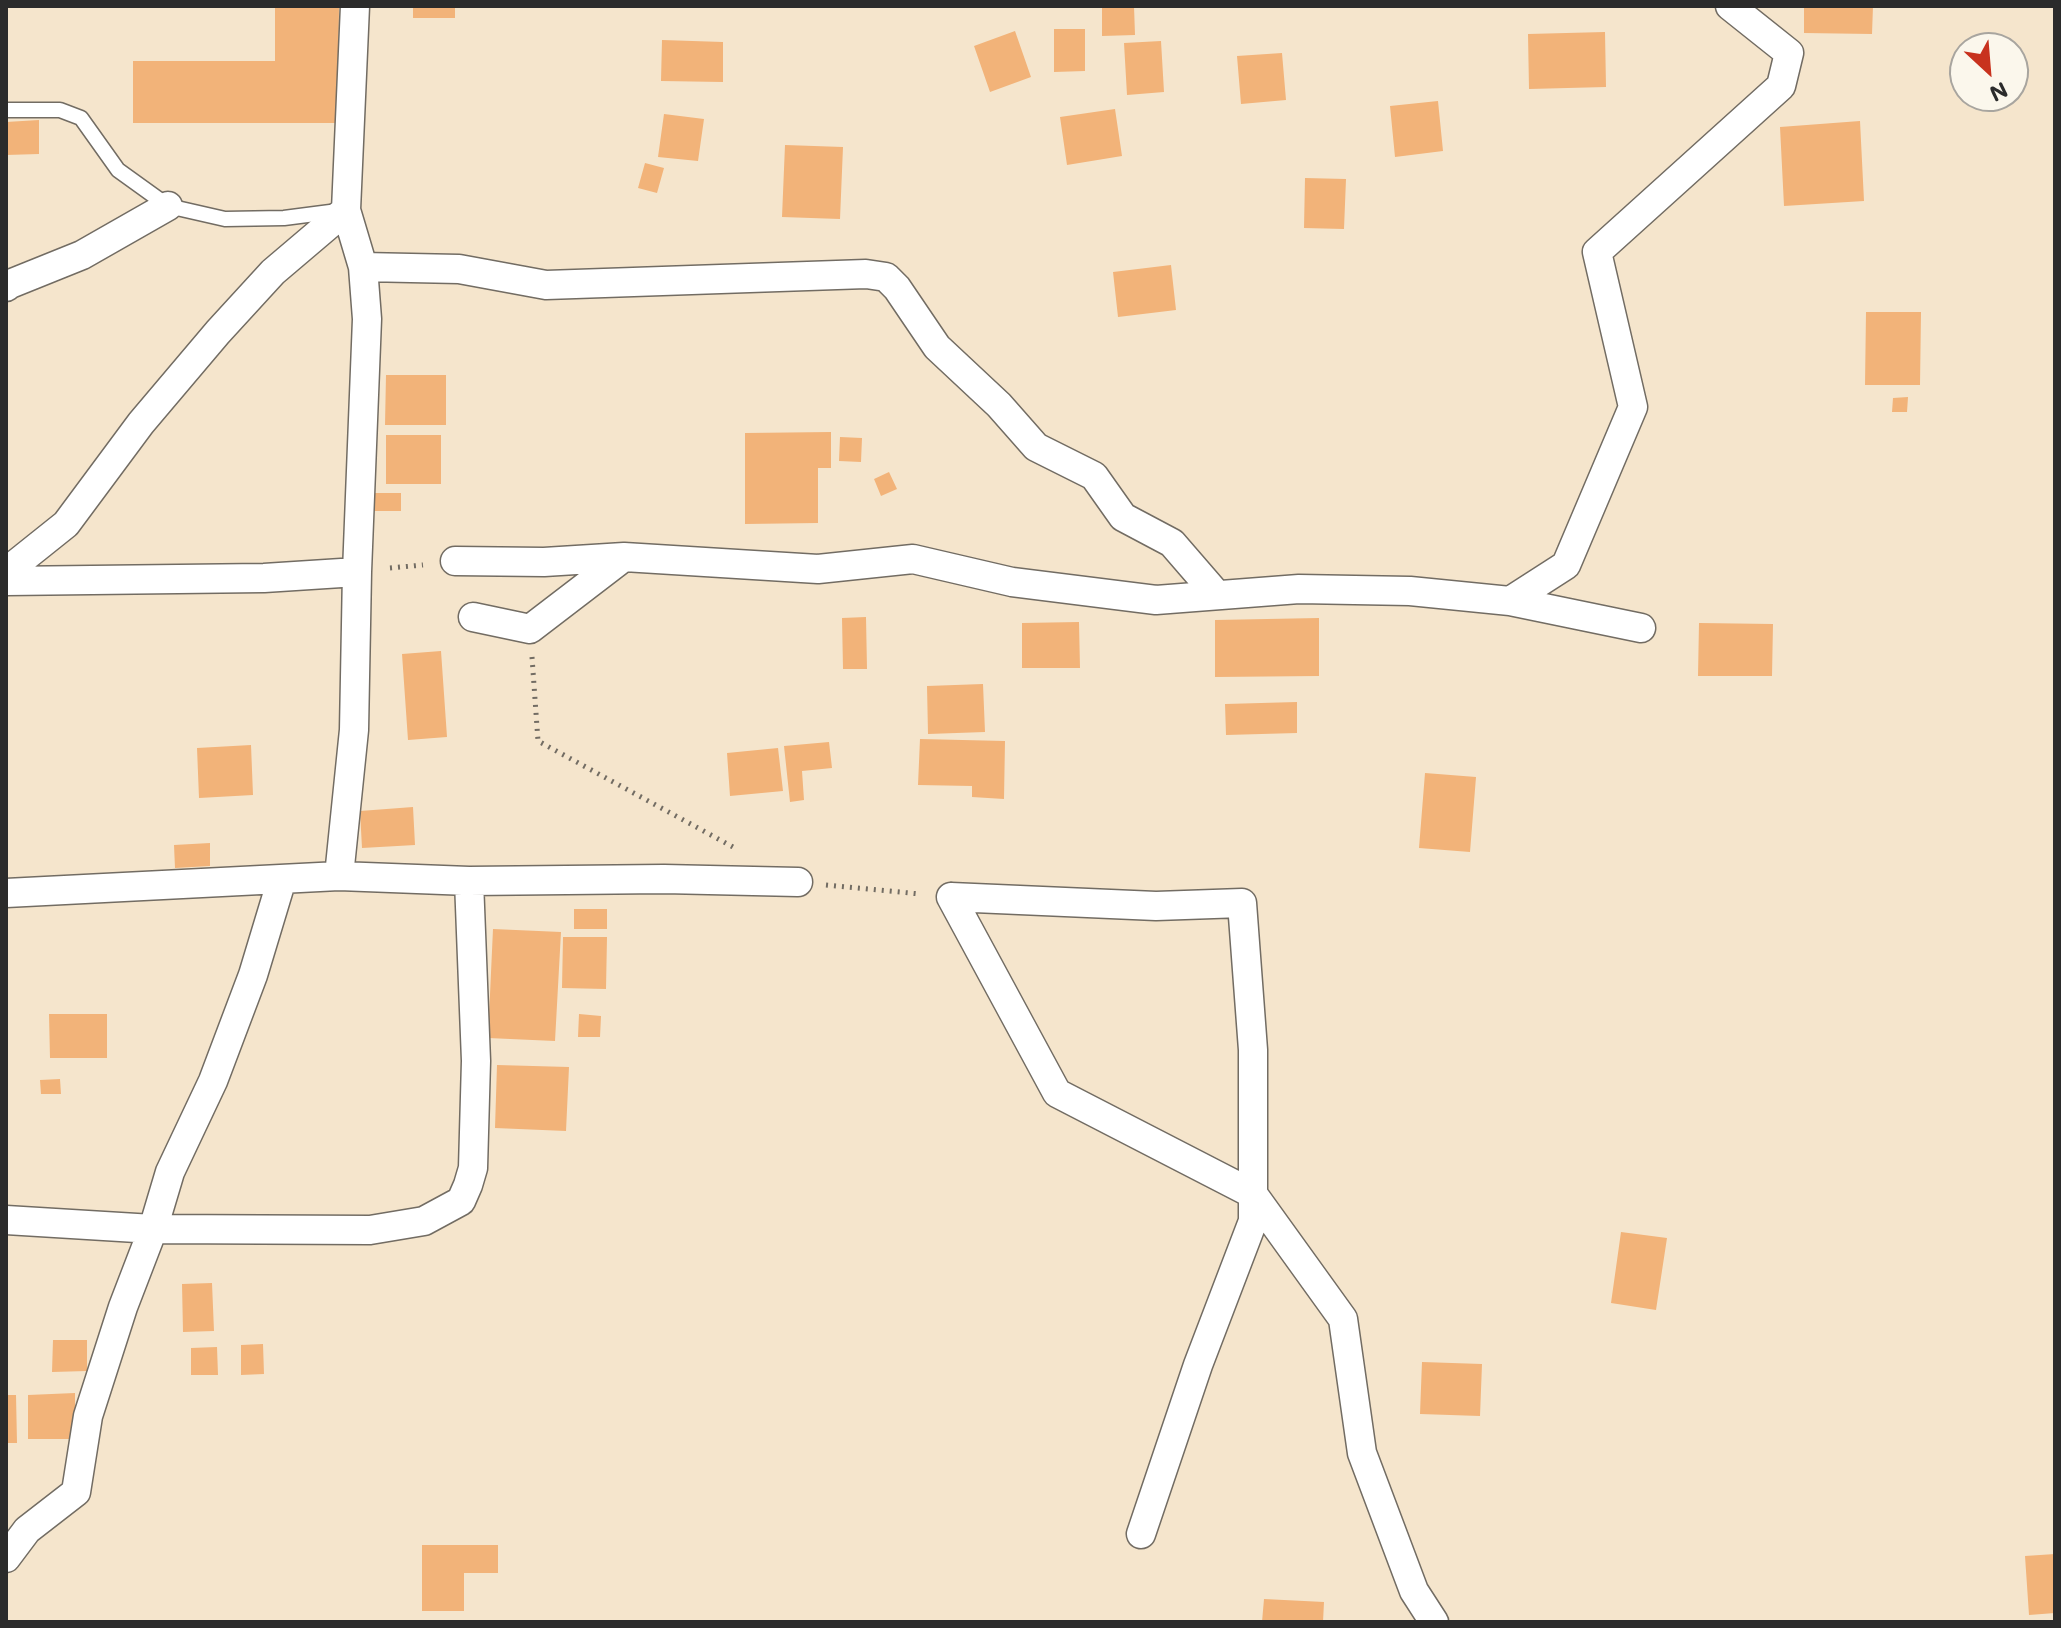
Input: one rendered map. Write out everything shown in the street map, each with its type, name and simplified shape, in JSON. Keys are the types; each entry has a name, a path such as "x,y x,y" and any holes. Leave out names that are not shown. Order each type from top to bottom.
{"street":[{"path":"339,876 354,730 367,319 363,267 346,210 355,6"},
{"path":"1510,601 1566,565 1633,407 1597,252 1781,86 1789,53 1730,6"},
{"path":"6,287 82,255 168,206"},
{"path":"6,572 66,524 141,423 218,332 273,272 346,210"},
{"path":"363,267 459,269 546,285 866,274 886,277 897,288 937,347 999,405 1036,447 1094,476 1123,517 1172,543 1217,595"},
{"path":"455,561 544,562 624,557 818,569 913,559 1012,582 1156,600 1299,589 1410,591 1510,601 1641,628"},
{"path":"473,617 530,629 624,557"},
{"path":"6,581 264,578 357,572"},
{"path":"6,893 339,876 469,881 651,879 798,882"},
{"path":"6,1558 27,1530 76,1492 88,1416 123,1307 153,1229 170,1172 213,1081 253,975 282,879"},
{"path":"6,1220 153,1229 370,1230 424,1221 461,1201 473,1168 476,1061 469,881"},
{"path":"951,897 1156,906 1242,903 1253,1050 1253,1221 1198,1365 1141,1534"},
{"path":"951,897 1057,1093 1253,1194 1343,1319 1362,1453 1414,1591 1434,1622"}],"lane":[{"path":"6,110 60,110 81,118 118,170 168,206 225,219 284,218 346,210"}],"path":[{"path":"357,572 455,561"},
{"path":"530,629 538,741 743,853"},
{"path":"798,882 951,897"}],"building":[{"path":"275,6 339,6 338,123 133,123 133,61 275,61"},
{"path":"413,6 455,6 455,18 413,18"},
{"path":"1102,6 1134,6 1135,35 1102,36"},
{"path":"1804,6 1873,6 1872,34 1804,33"},
{"path":"1054,29 1085,29 1085,71 1054,72"},
{"path":"1015,31 1031,77 990,92 974,46"},
{"path":"1605,32 1606,87 1529,89 1528,34"},
{"path":"662,40 723,42 723,82 661,81"},
{"path":"1161,41 1164,92 1127,95 1124,43"},
{"path":"1282,53 1286,100 1241,104 1237,56"},
{"path":"1438,101 1443,151 1395,157 1390,106"},
{"path":"1115,109 1122,156 1067,165 1060,117"},
{"path":"664,114 704,119 698,161 658,157"},
{"path":"39,120 39,154 6,155 6,122"},
{"path":"1860,121 1864,201 1784,206 1780,127"},
{"path":"785,145 843,147 840,219 782,217"},
{"path":"645,163 664,168 657,193 638,188"},
{"path":"1305,178 1346,179 1344,229 1304,228"},
{"path":"1171,265 1176,310 1118,317 1113,272"},
{"path":"1866,312 1921,312 1920,385 1865,385"},
{"path":"386,375 446,375 446,425 385,425"},
{"path":"1908,397 1907,412 1892,412 1893,398"},
{"path":"831,432 831,468 818,468 818,523 745,524 745,433"},
{"path":"386,435 441,435 441,484 386,484"},
{"path":"840,437 862,438 861,462 839,461"},
{"path":"889,472 897,489 881,496 874,479"},
{"path":"372,493 401,493 401,511 372,511"},
{"path":"866,617 867,669 843,669 842,618"},
{"path":"1319,618 1319,676 1215,677 1215,620"},
{"path":"1079,622 1080,668 1022,668 1022,623"},
{"path":"1699,623 1773,624 1772,676 1698,676"},
{"path":"441,651 447,737 408,740 402,654"},
{"path":"983,684 985,732 928,734 927,686"},
{"path":"1297,702 1297,733 1226,735 1225,704"},
{"path":"920,739 1005,741 1004,799 972,797 972,786 918,785"},
{"path":"829,742 832,768 802,771 804,800 790,802 784,746"},
{"path":"251,745 253,795 199,798 197,748"},
{"path":"778,748 783,791 730,796 727,753"},
{"path":"1425,773 1476,777 1470,852 1419,848"},
{"path":"413,807 415,845 362,848 360,811"},
{"path":"210,843 210,866 175,868 174,845"},
{"path":"574,909 607,909 607,929 574,929"},
{"path":"493,929 561,932 555,1041 488,1038"},
{"path":"563,937 607,937 606,989 562,988"},
{"path":"49,1014 107,1014 107,1058 50,1058"},
{"path":"579,1014 601,1016 600,1037 578,1037"},
{"path":"497,1065 569,1067 566,1131 495,1128"},
{"path":"60,1079 61,1094 41,1094 40,1080"},
{"path":"1621,1232 1667,1238 1656,1310 1611,1303"},
{"path":"212,1283 214,1331 183,1332 182,1284"},
{"path":"53,1340 87,1340 87,1371 52,1372"},
{"path":"263,1344 264,1374 241,1375 241,1345"},
{"path":"217,1347 218,1375 191,1375 191,1348"},
{"path":"1422,1362 1482,1364 1480,1416 1420,1414"},
{"path":"75,1393 75,1439 28,1439 28,1395"},
{"path":"6,1395 16,1395 17,1443 6,1443"},
{"path":"422,1545 498,1545 498,1573 464,1573 464,1611 422,1611"},
{"path":"2055,1554 2055,1613 2029,1615 2025,1556"},
{"path":"1264,1599 1324,1602 1323,1622 1262,1622"}]}
